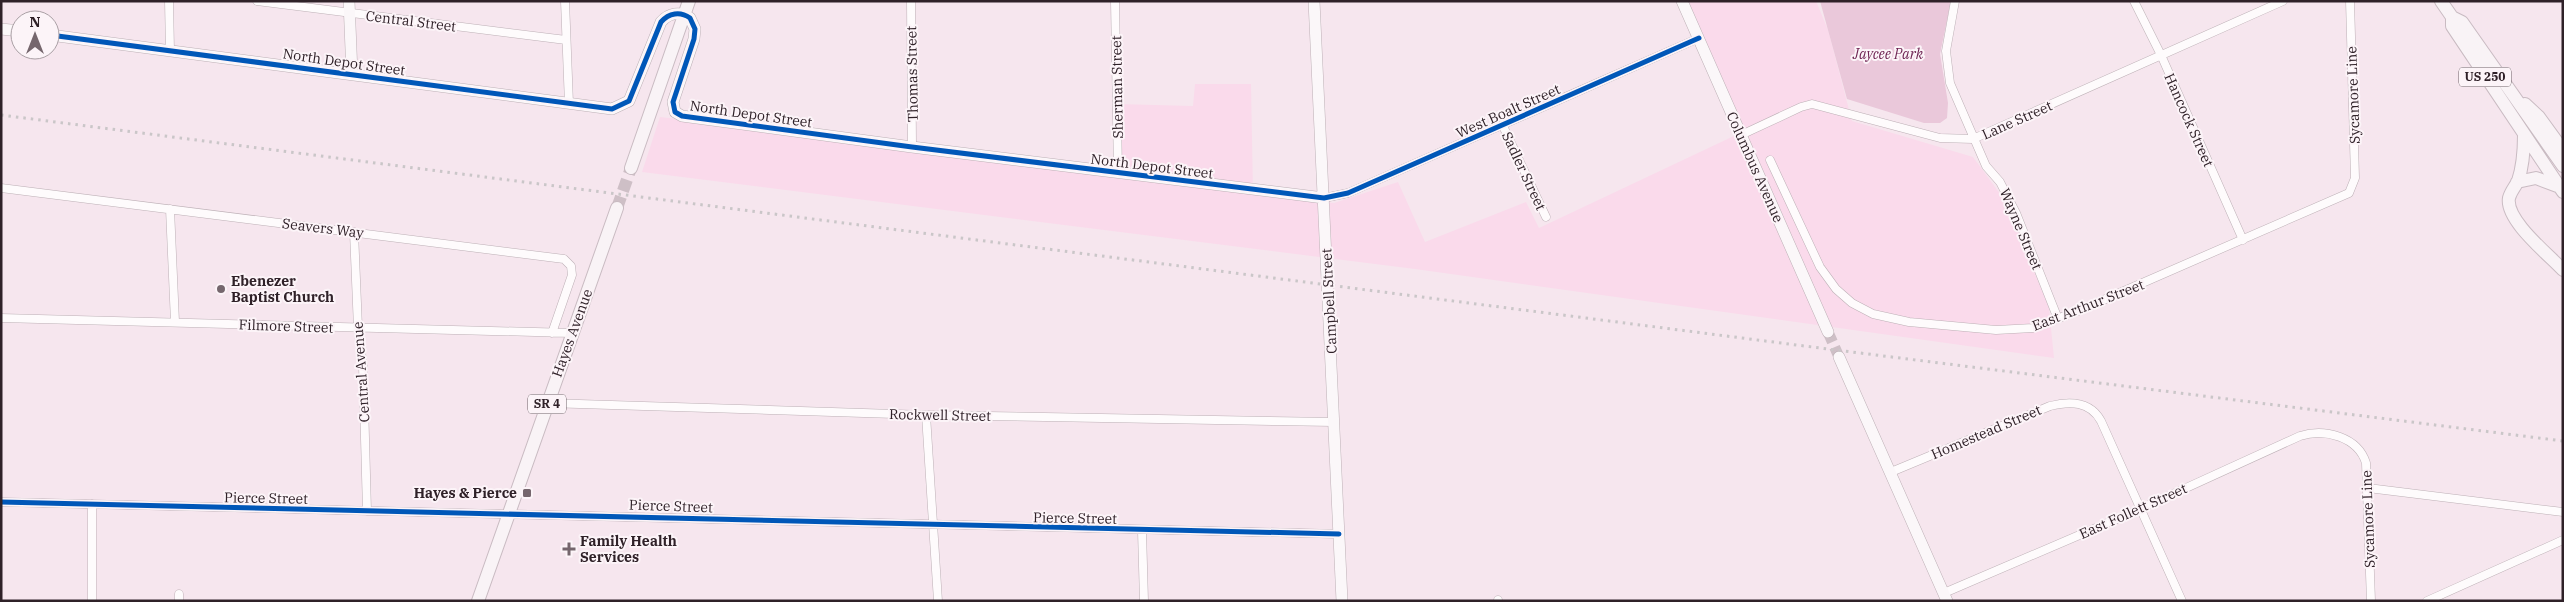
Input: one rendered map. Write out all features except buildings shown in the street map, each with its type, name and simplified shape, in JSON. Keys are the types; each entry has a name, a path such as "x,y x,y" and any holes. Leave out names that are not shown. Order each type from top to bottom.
{"main road":[{"path":"631,168 689,1"},
{"name":"US 250","path":"2441,1 2452,17 2462,22 2563,166"},
{"name":"US 250","path":"2452,17 2452,26 2561,190"},
{"path":"2506,87 2539,117 2563,150"},
{"path":"2524,135 2524,153 2517,182 2508,205 2513,215 2563,270"},
{"path":"2517,182 2536,178 2561,190"},
{"name":"Hayes Avenue","path":"478,601 571,333 617,208"}],"street":[{"path":"169,1 170,51"},
{"name":"Central Street","path":"257,1 566,40"},
{"path":"349,1 352,74"},
{"path":"565,1 569,104"},
{"name":"Thomas Street","path":"911,1 912,147"},
{"name":"Sherman Street","path":"1115,1 1118,173"},
{"name":"Campbell Street","path":"1314,1 1342,601"},
{"name":"Columbus Avenue","path":"1682,1 1828,332"},
{"name":"Wayne Street","path":"1955,1 1948,37 1946,66 1953,92 1986,166 2000,182 2016,213 2058,319"},
{"name":"Hancock Street","path":"2134,1 2161,55 2242,240"},
{"name":"Lane Street","path":"1741,134 1801,107 1812,104 1940,138 1973,139 2283,1"},
{"name":"Sycamore Line","path":"2350,1 2355,174 2353,188"},
{"name":"North Depot Street","path":"60,36 612,109 626,103 631,98 661,22 672,14 684,14 692,22 695,34 673,99 672,106 678,115 912,147 1324,198"},
{"name":"West Boalt Street","path":"1324,198 1348,193 1699,38"},
{"name":"Sadler Street","path":"1503,126 1546,216"},
{"name":"East Arthur Street","path":"1770,160 1823,271 1836,289 1856,306 1873,314 1908,322 1987,330 2023,330 2058,319 2133,289 2342,197 2353,188"},
{"name":"Seavers Way","path":"1,188 564,259 571,266 572,275 552,333"},
{"path":"170,209 175,322"},
{"name":"Central Avenue","path":"354,232 358,328 363,366 367,511"},
{"name":"Filmore Street","path":"1,318 571,333"},
{"path":"1839,357 1945,597"},
{"name":"Rockwell Street","path":"547,403 926,415 1334,422"},
{"name":"Homestead Street","path":"1891,472 2044,408 2056,405 2083,405 2094,410 2101,421 2140,509"},
{"path":"926,415 938,601"},
{"name":"Sycamore Line","path":"2323,434 2345,439 2358,448 2366,463 2371,601"},
{"name":"East Follett Street","path":"1945,597 2300,436 2323,434"},
{"path":"2368,488 2563,512"},
{"name":"Pierce Street","path":"1,502 606,515 1142,531 1339,534"},
{"path":"92,504 92,601"},
{"path":"2140,509 2182,601"},
{"path":"1142,531 1144,601"},
{"path":"2427,601 2563,540"}],"shaded area":[{"path":"1680,1 1816,1 1828,30 1852,121 1973,157 2006,202 2049,308 2054,358 1415,269 642,172 660,117 1117,168 1117,104 1193,106 1195,84 1251,84 1253,193 1334,203 1398,182 1425,242 1526,202 1539,228 1736,135"}],"green space":[{"name":"Jaycee Park","path":"1820,1 1951,1 1940,54 1948,103 1947,118 1940,123 1924,123 1847,99"}],"tunnel":[{"path":"617,208 631,168"},
{"path":"1828,332 1839,357"}],"railway":[{"path":"1,115 1820,348 2563,441"}],"cycle path":[{"path":"60,36 612,109 629,101 661,22 671,15 682,14 690,18 695,29 694,39 673,102 675,112 682,116 912,147 1324,198 1348,193 1699,38"},
{"path":"1,502 1339,534"}],"place":[{"name":"Ebenezer Baptist Church","path":"221,289"},
{"name":"Hayes & Pierce","path":"527,493"},
{"name":"Family Health Services","path":"569,549"}]}
